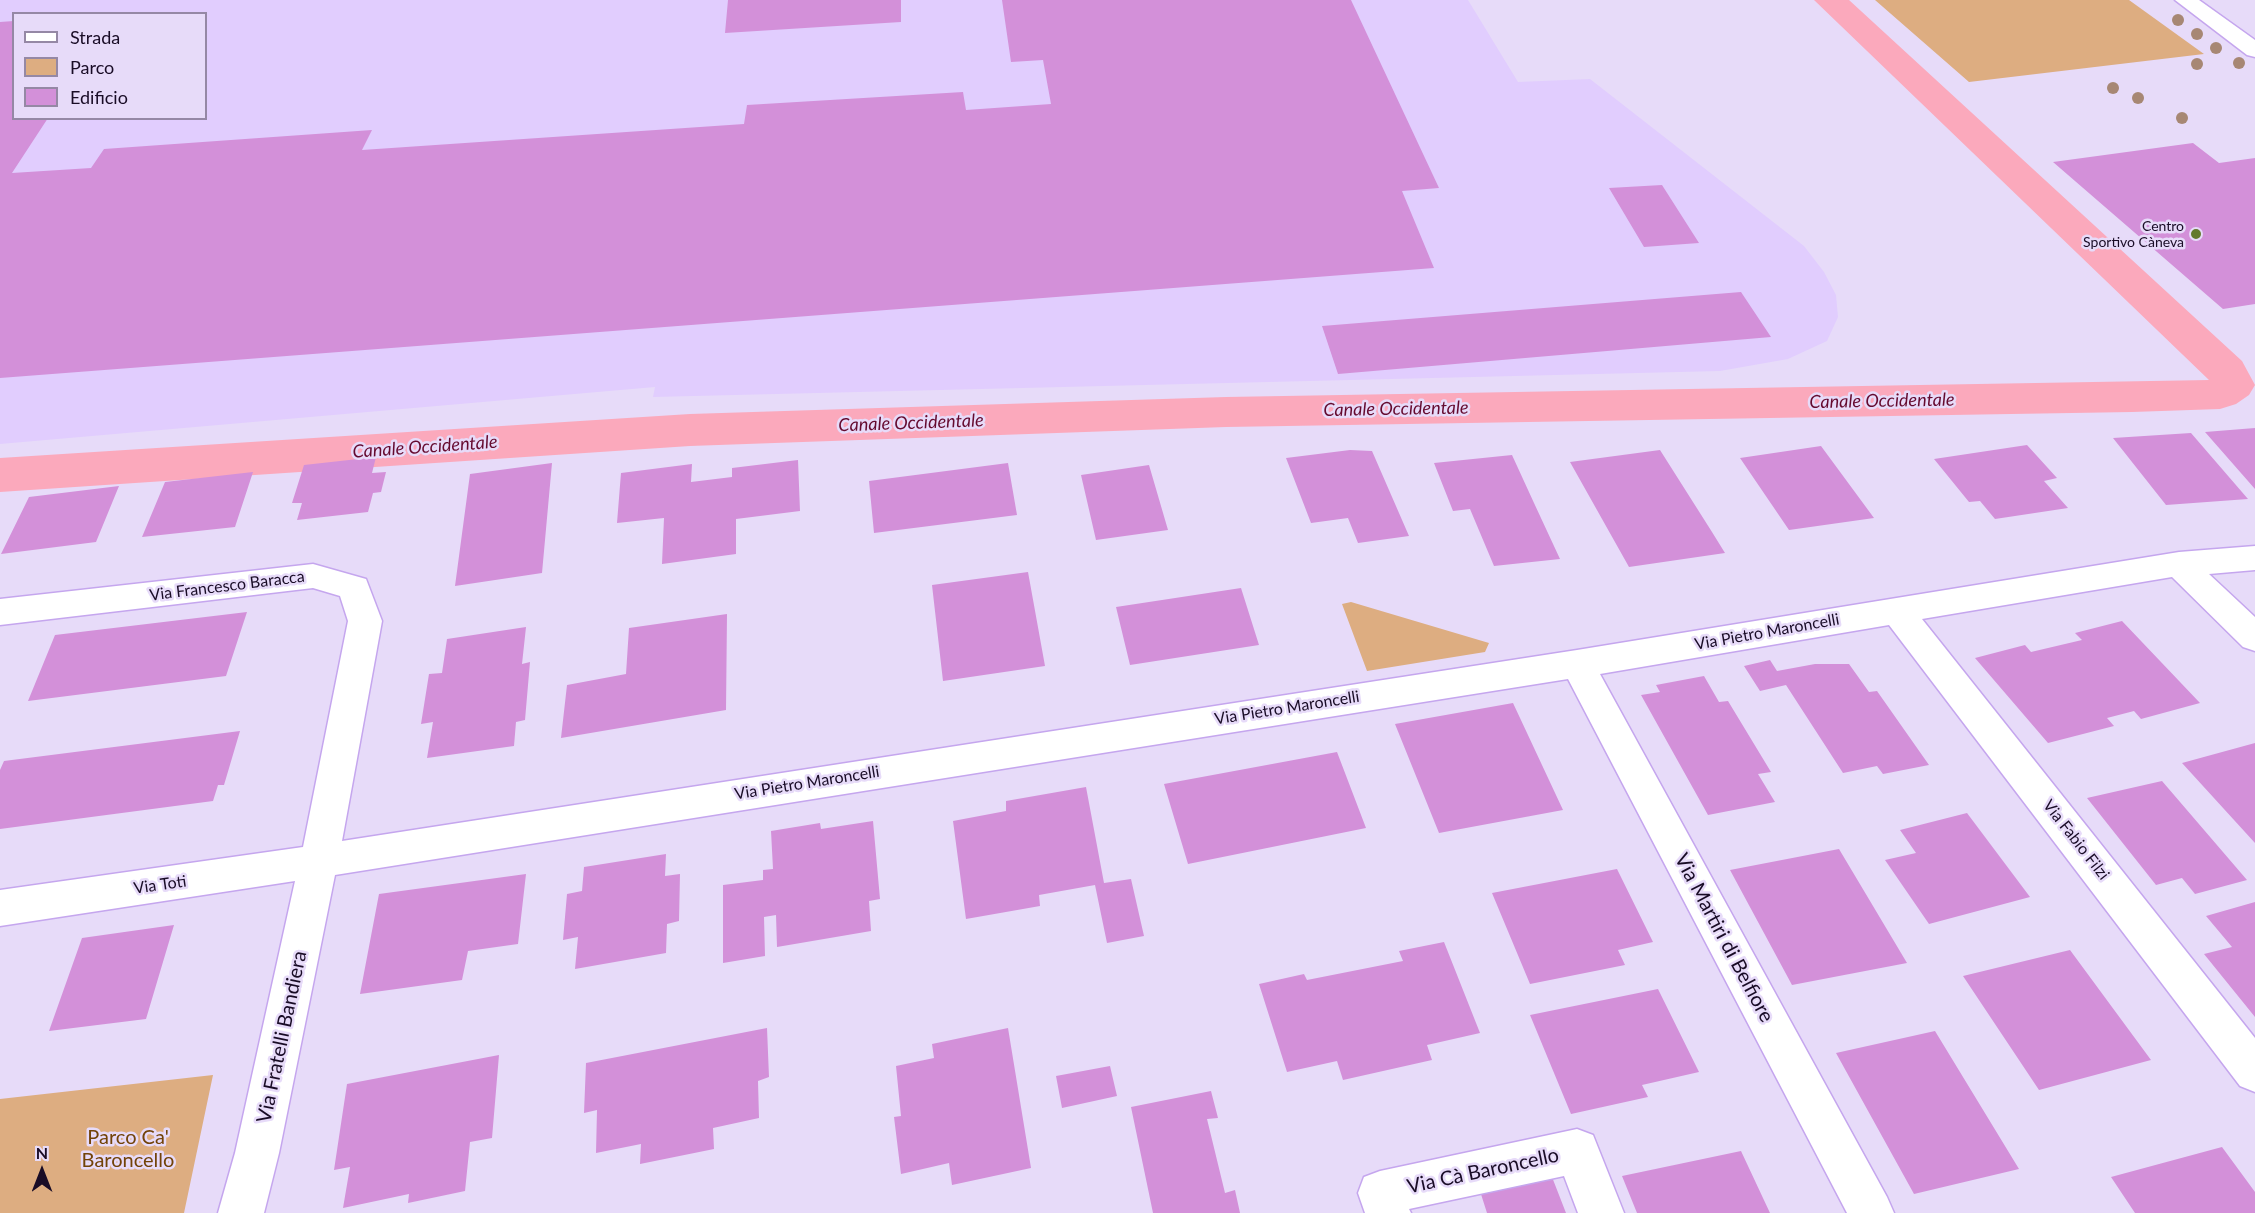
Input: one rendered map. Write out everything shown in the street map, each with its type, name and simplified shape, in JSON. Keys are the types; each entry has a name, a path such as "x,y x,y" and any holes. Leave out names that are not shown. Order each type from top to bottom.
{"street":[{"path":"2185,0 2255,50"},
{"name":"Via Pietro Maroncelli","path":"320,861 922,764 1577,664 2179,564 2255,558"},
{"path":"2179,564 2255,638"},
{"name":"Via Francesco Baracca","path":"0,612 313,576 354,588 365,621 320,861"},
{"name":"Via Fabio Filzi","path":"1896,610 2255,1071"},
{"name":"Via Martiri di Belfiore","path":"1577,664 1871,1213"},
{"name":"Via Toti","path":"0,908 320,861"},
{"name":"Via Fratelli Bandiera","path":"241,1213 320,861"},
{"name":"Via Cà Baroncello","path":"1388,1213 1380,1192 1576,1151 1601,1213"}],"shaded area":[{"path":"0,0 1468,0 1518,82 1590,79 1804,246 1824,272 1836,295 1838,317 1827,341 1788,359 1720,371 653,397 655,387 0,444"}],"green space":[{"path":"1875,0 2129,0 2204,54 1969,82"},
{"path":"1351,602 1489,643 1485,652 1367,671 1342,604"},
{"name":"Parco Ca' Baroncello","path":"213,1075 184,1213 0,1213 0,1099"}],"building":[{"path":"728,0 901,0 901,22 725,33"},
{"path":"1002,0 1351,0 1439,188 1402,191 1434,268 0,378 0,22 12,21 12,120 47,120 12,173 91,168 104,149 372,130 362,150 744,124 747,105 963,92 966,110 1051,104 1043,60 1011,62"},
{"name":"Centro Sportivo Càneva","path":"2193,143 2219,163 2255,158 2255,304 2223,309 2053,162"},
{"path":"1662,185 1699,243 1644,247 1609,188"},
{"path":"1741,292 1771,337 1338,374 1322,326"},
{"path":"2255,428 2255,489 2205,432"},
{"path":"2191,433 2248,499 2166,505 2113,438"},
{"path":"2027,445 2057,478 2044,481 2068,508 1995,519 1980,501 1969,502 1934,459"},
{"path":"1821,446 1874,518 1789,530 1740,458"},
{"path":"1350,450 1372,451 1409,536 1358,543 1348,518 1311,523 1286,458"},
{"path":"1660,450 1725,553 1629,567 1570,462"},
{"path":"1512,455 1560,559 1494,566 1470,509 1453,511 1434,463"},
{"path":"376,457 372,473 386,472 381,492 373,493 368,512 297,520 302,503 292,503 304,465"},
{"path":"798,460 800,511 736,519 736,554 662,564 664,518 617,523 621,473 692,464 691,482 732,477 732,468"},
{"path":"552,463 542,573 455,586 470,474"},
{"path":"1008,463 1017,515 874,533 869,481"},
{"path":"1149,465 1168,530 1096,540 1081,475"},
{"path":"253,472 235,527 142,537 165,482"},
{"path":"119,486 96,542 1,554 29,497"},
{"path":"1028,572 1045,666 943,681 932,585"},
{"path":"1241,588 1259,645 1130,665 1116,607"},
{"path":"247,612 226,676 28,701 55,635"},
{"path":"727,614 726,710 561,738 567,685 626,674 629,628"},
{"path":"2122,621 2200,703 2141,719 2134,711 2107,718 2114,726 2048,743 1975,658 2025,645 2031,652 2082,640 2075,633"},
{"path":"526,627 522,664 530,662 525,720 516,722 514,746 427,758 433,722 421,724 429,674 442,673 447,639"},
{"path":"1770,660 1777,671 1815,664 1849,664 1869,692 1877,691 1929,765 1883,774 1877,766 1843,773 1786,685 1760,691 1744,666"},
{"path":"1704,676 1719,702 1728,701 1771,772 1758,774 1775,802 1708,815 1641,695 1660,692 1656,685"},
{"path":"1513,703 1563,810 1439,833 1395,724"},
{"path":"240,731 224,785 218,785 213,801 0,829 0,770 4,761"},
{"path":"2255,743 2255,843 2182,763"},
{"path":"1337,752 1366,828 1188,864 1164,784"},
{"path":"2162,781 2247,880 2195,894 2182,878 2156,885 2087,798"},
{"path":"1086,787 1104,883 1131,879 1144,936 1107,943 1095,885 1039,895 1040,906 966,919 953,821 1006,811 1006,801"},
{"path":"1967,813 2030,897 1929,924 1885,860 1916,853 1900,830"},
{"path":"873,821 880,899 869,901 871,931 777,947 776,915 764,917 765,956 723,963 723,885 763,880 763,870 773,869 771,831 820,823 821,829"},
{"path":"1839,849 1907,963 1792,985 1730,870"},
{"path":"666,854 665,876 680,874 679,921 667,924 666,953 575,969 578,937 563,940 567,894 582,891 584,867"},
{"path":"1617,869 1653,942 1618,950 1625,965 1530,984 1492,893"},
{"path":"526,874 518,944 468,951 462,980 360,994 379,894"},
{"path":"2255,902 2255,1017 2204,954 2232,947 2206,916"},
{"path":"174,925 146,1019 49,1031 82,938"},
{"path":"1444,942 1480,1033 1427,1045 1432,1060 1343,1080 1337,1061 1287,1072 1259,984 1304,974 1307,980 1403,961 1399,951"},
{"path":"2070,950 2151,1060 2039,1090 1963,976"},
{"path":"1658,989 1699,1072 1642,1085 1648,1097 1571,1114 1530,1015"},
{"path":"767,1028 769,1077 758,1081 759,1118 713,1128 714,1149 640,1164 641,1144 596,1153 597,1110 584,1113 586,1063"},
{"path":"1008,1028 1031,1168 952,1185 949,1163 901,1174 894,1117 901,1116 896,1066 934,1058 932,1044"},
{"path":"1935,1031 2019,1169 1914,1194 1836,1053"},
{"path":"499,1055 492,1138 470,1142 465,1191 408,1203 409,1194 343,1208 350,1167 334,1170 347,1084"},
{"path":"1110,1066 1117,1096 1062,1108 1056,1076"},
{"path":"1211,1091 1218,1118 1207,1119 1225,1193 1235,1190 1240,1213 1153,1213 1131,1107"},
{"path":"2222,1147 2255,1192 2255,1213 2135,1213 2111,1177"},
{"path":"1741,1151 1770,1213 1637,1213 1622,1176"},
{"path":"1552,1177 1566,1213 1487,1213 1480,1191"}],"waterway":[{"name":"Canale Occidentale","path":"0,475 690,430 1226,412 2132,397 2220,394 2233,385 2227,371 1830,0"}],"place":[{"name":"Centro Sportivo Càneva","path":"2196,234"}]}
